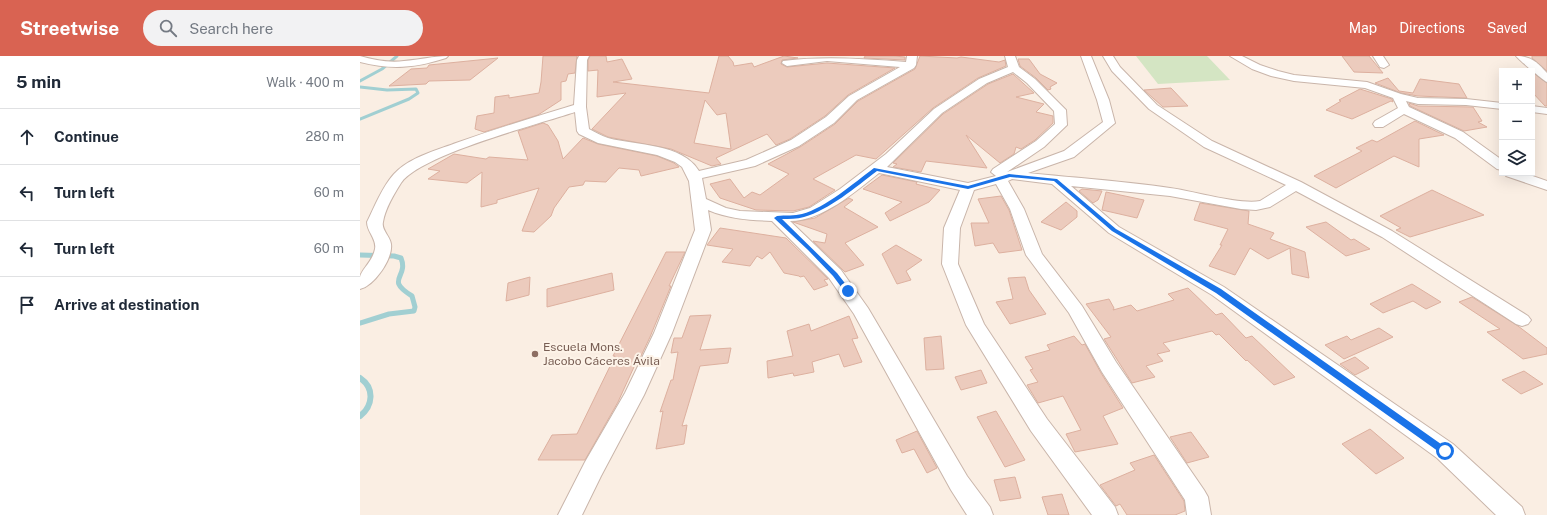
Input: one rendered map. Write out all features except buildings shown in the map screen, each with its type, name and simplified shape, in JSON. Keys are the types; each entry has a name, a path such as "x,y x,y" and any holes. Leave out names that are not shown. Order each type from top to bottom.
{"street":[{"path":"360,59 393,66 418,63 443,56"},
{"path":"570,515 593,469 634,395 663,333 703,230 694,176 686,163 674,157 644,147 604,141 583,131 580,107 583,58 594,56"},
{"path":"876,169 975,186 1069,154 1109,123 1103,100 1086,56"},
{"path":"1108,56 1116,69 1153,107 1208,144 1296,184 1387,234 1522,320"},
{"path":"1235,56 1256,68 1294,78 1367,85 1397,96 1418,101 1466,102 1499,106"},
{"path":"1378,56 1384,65"},
{"path":"1521,56 1537,68 1547,79"},
{"path":"787,63 805,59 833,58 883,64 912,61"},
{"path":"694,176 750,163 795,143 830,120 853,98 912,61"},
{"path":"699,201 713,208 732,213 777,218 802,216 815,211 845,192 891,157 938,111 1012,62 1060,110 1061,125 1040,144 975,186 952,228 950,264 975,325 1039,425 1106,515"},
{"path":"1397,96 1404,109 1459,136 1499,164"},
{"path":"360,284 370,276 382,251 383,243 374,227 375,222 392,186 406,170 426,159 469,143 580,107"},
{"path":"1379,124 1404,109"},
{"path":"1535,110 1547,112"},
{"path":"1519,176 1547,186"},
{"path":"1005,177 1056,180 1170,192 1241,205 1256,206 1265,204 1296,184"},
{"path":"1005,177 1034,255 1076,310 1109,367 1196,497 1199,515"},
{"path":"1056,180 1114,230 1218,291 1445,451 1513,515"},
{"path":"777,218 810,248 835,274 848,291 862,312 959,483 980,515"}],"green space":[{"path":"1136,56 1207,56 1230,80 1158,84"}],"waterway":[{"path":"360,81 382,69 397,56"},
{"path":"360,87 387,90 416,89 418,93 409,99 360,119"},
{"path":"360,255 394,256 401,258 403,265 398,282 400,286 412,296 415,307 414,311 389,314 360,323"},
{"path":"360,378 365,382 370,392 370,402 368,407 360,416"}],"place":[{"name":"Escuela Mons. Jacobo Cáceres Ávila","path":"535,354"}],"route":[{"path":"848,291 835,274 810,248 777,218 792,218 809,214 845,192 876,169 968,187 1000,179 1009,175 1056,180 1114,230 1218,291 1445,451"}]}
